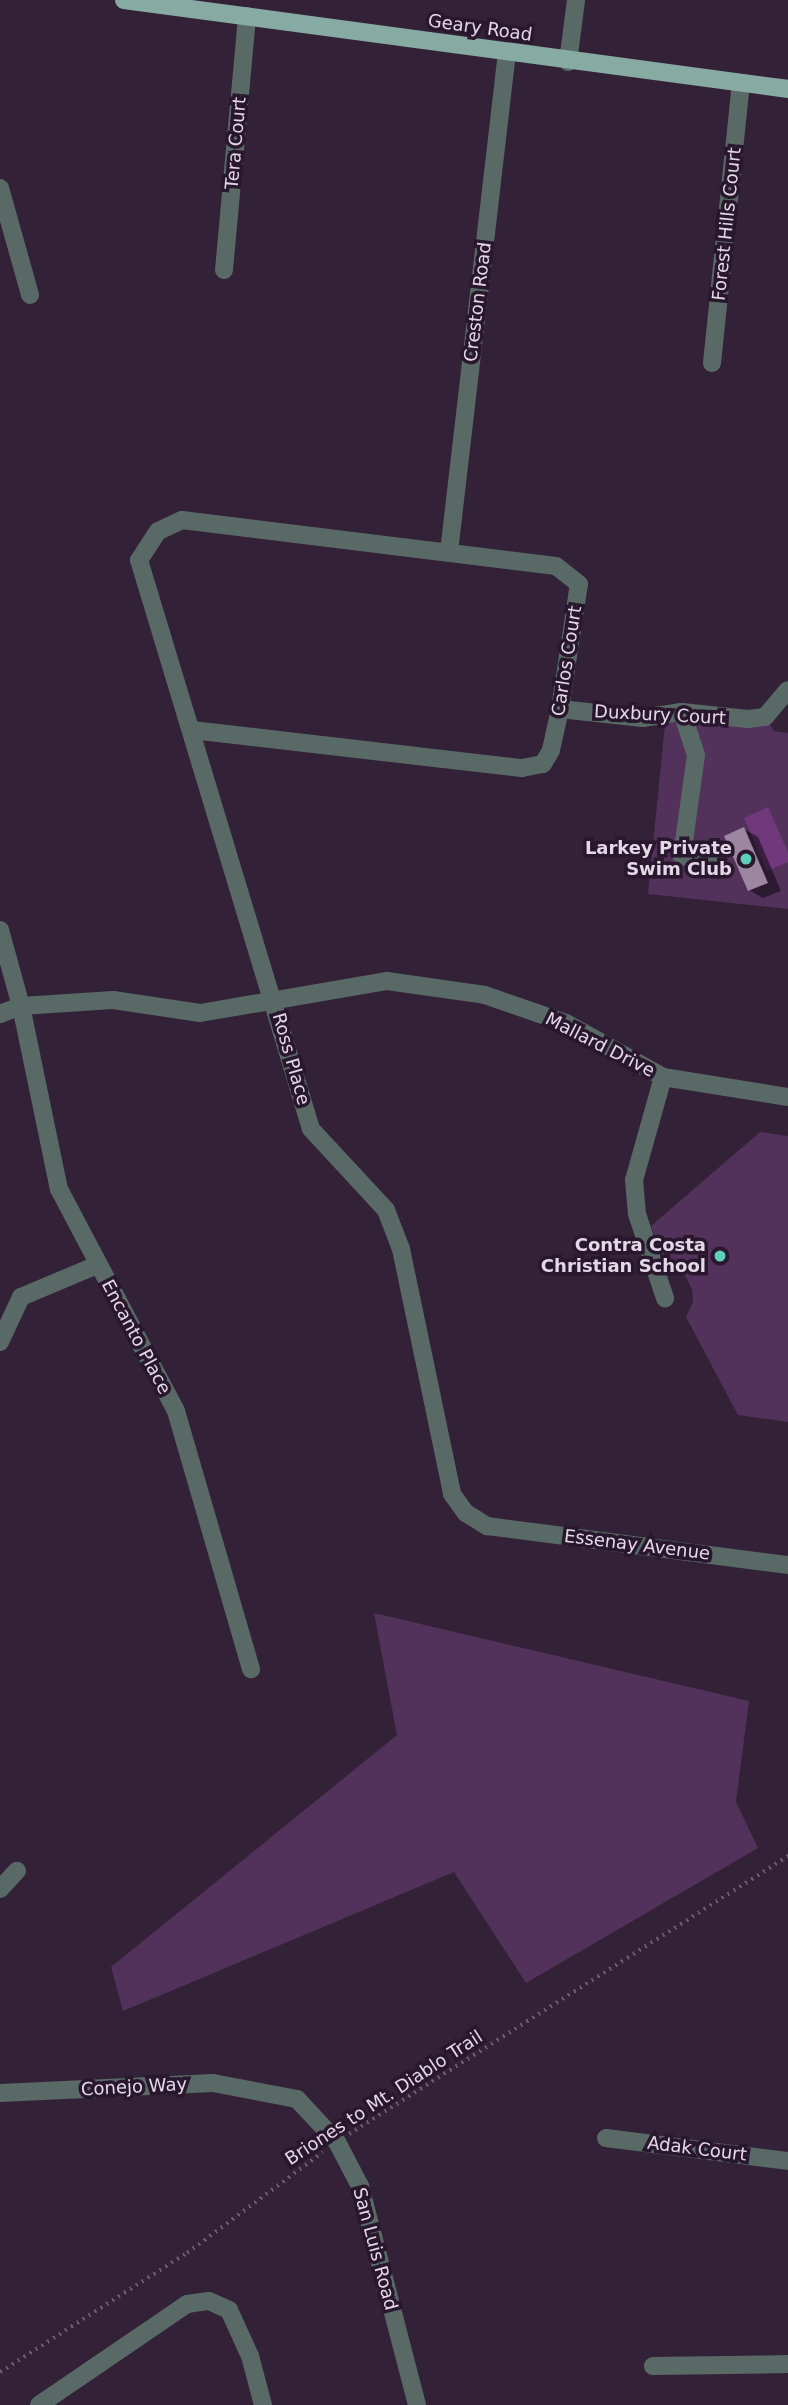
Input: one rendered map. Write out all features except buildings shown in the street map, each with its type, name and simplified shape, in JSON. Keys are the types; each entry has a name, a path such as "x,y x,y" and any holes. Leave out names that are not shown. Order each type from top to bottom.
{"main road":[{"name":"Geary Road","path":"124,0 568,62 788,89"}],"street":[{"path":"568,62 576,0"},
{"name":"Tera Court","path":"224,270 247,16"},
{"name":"Creston Road","path":"449,552 507,52"},
{"name":"Forest Hills Court","path":"712,363 741,84"},
{"path":"0,188 30,295"},
{"name":"Carlos Court","path":"139,560 158,531 182,520 556,566 579,584 560,709 548,758 522,768 192,730"},
{"name":"Ross Place","path":"139,560 192,730 234,884 273,998 311,1129 386,1210 401,1249 452,1494 466,1513 487,1526"},
{"name":"Duxbury Court","path":"560,709 643,718 682,712 748,719 765,717 788,690"},
{"path":"682,712 696,755 682,856 714,859"},
{"name":"Encanto Place","path":"0,930 21,1006 59,1189 176,1411 251,1669"},
{"name":"Mallard Drive","path":"0,1014 21,1006 113,1000 200,1013 273,998 387,981 485,995 566,1023 663,1077 788,1097"},
{"path":"663,1077 634,1180 637,1214 665,1298"},
{"path":"0,1342 21,1297 97,1265"},
{"name":"Essenay Avenue","path":"487,1526 788,1565"},
{"path":"0,1889 17,1871"},
{"name":"Conejo Way","path":"0,2093 213,2083 268,2092"},
{"name":"San Luis Road","path":"268,2092 297,2099 337,2142 360,2186 417,2405"},
{"name":"Adak Court","path":"606,2138 788,2161"},
{"path":"39,2405 187,2304 209,2301 229,2310 250,2356 263,2405"},
{"path":"653,2366 788,2364"}],"path":[{"name":"Briones to Mt. Diablo Trail","path":"0,2372 187,2252 337,2142 788,1856"}],"shaded area":[{"path":"666,715 765,717 774,731 788,733 788,909 648,894"},
{"path":"768,807 788,852 788,862 767,871 744,818"},
{"name":"Contra Costa Christian School","path":"760,1132 788,1136 788,1422 738,1415 686,1317 693,1302 692,1289 686,1277 662,1256 651,1226"},
{"path":"374,1613 749,1701 736,1802 758,1848 526,1983 454,1872 123,2011 111,1967 397,1735"}],"place":[{"name":"Larkey Private Swim Club","path":"746,859"},
{"name":"Contra Costa Christian School","path":"720,1256"}]}
